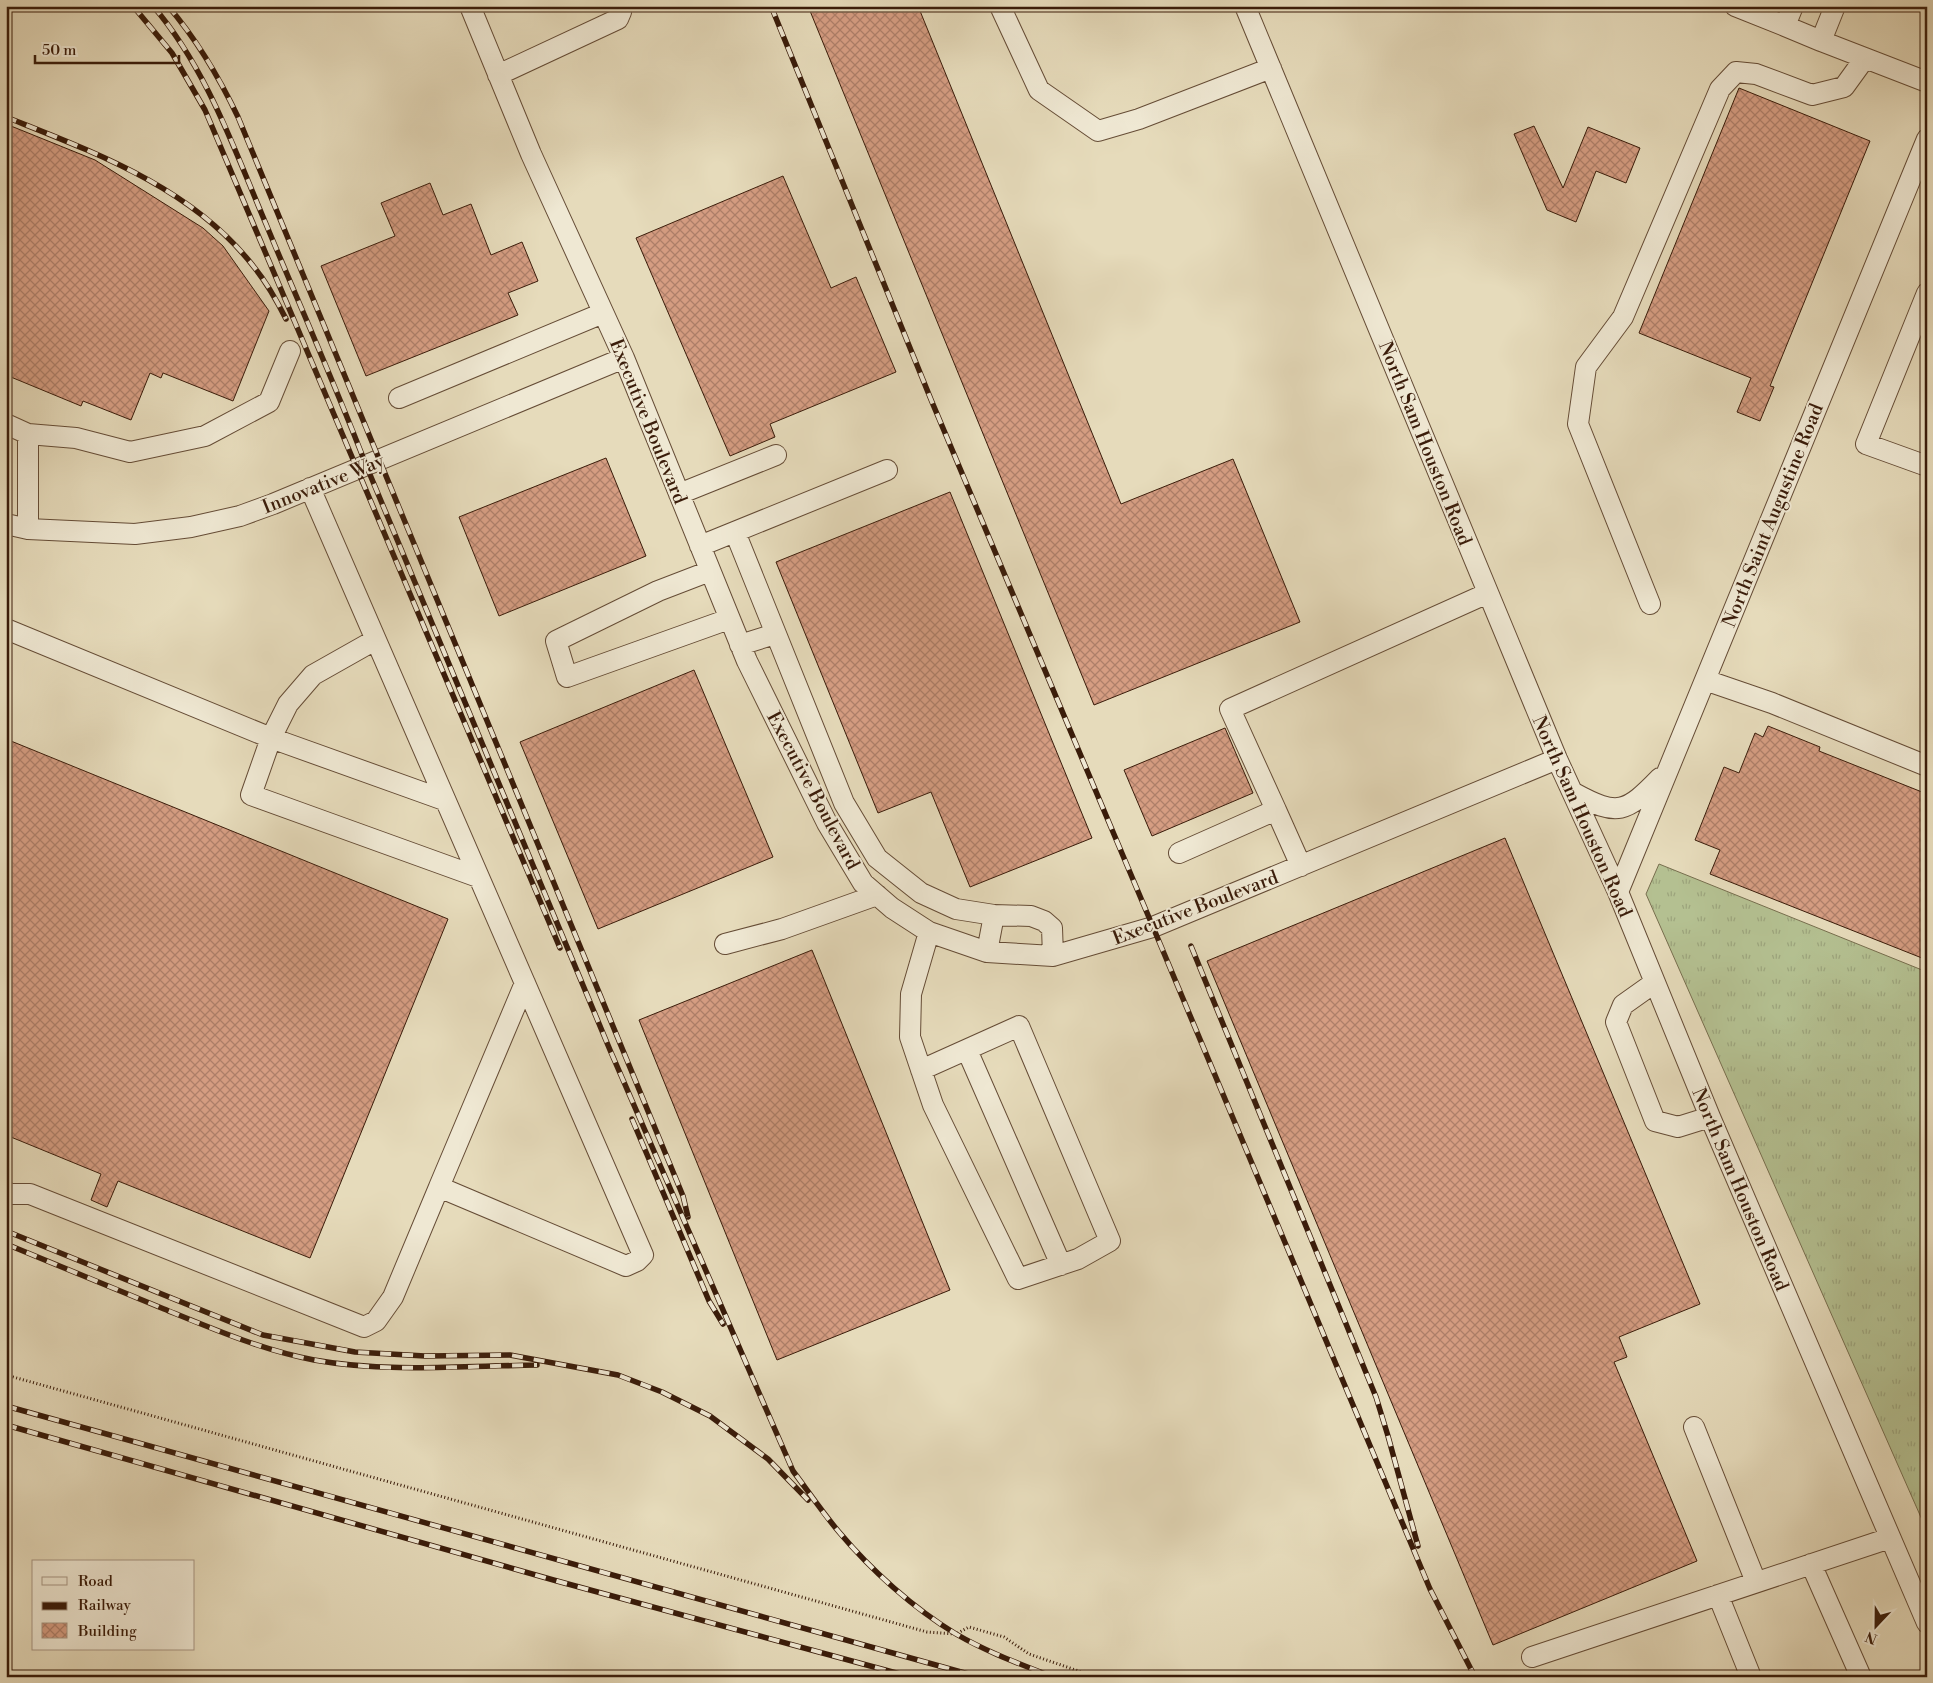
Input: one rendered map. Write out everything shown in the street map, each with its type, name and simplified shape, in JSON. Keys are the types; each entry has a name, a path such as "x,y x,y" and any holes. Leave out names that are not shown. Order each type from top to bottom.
{"street":[{"path":"498,75 618,19 620,12 618,6"},
{"path":"1000,6 1039,90 1098,131 1139,119 1271,68"},
{"name":"North Sam Houston Road","path":"1245,6 1558,759 1618,892 1710,1117 1927,1623"},
{"path":"1735,6 1927,82"},
{"path":"1785,26 1793,6"},
{"path":"1821,40 1835,6"},
{"name":"Executive Boulevard","path":"474,8 498,75 531,154 624,358 740,645 827,823 864,883 892,908 929,932 987,952 1053,956 1153,927 1558,759"},
{"path":"1650,604 1578,424 1586,367 1624,317 1720,89 1736,72 1756,74 1812,95 1844,87 1865,58"},
{"name":"North Saint Augustine Road","path":"1618,892 1927,139"},
{"path":"1927,293 1866,444 1927,466"},
{"path":"399,398 603,313"},
{"path":"6,424 28,434 76,438 130,452 205,436 269,402 290,351"},
{"name":"Innovative Way","path":"6,524 28,529 135,534 192,526 240,516 624,358"},
{"path":"28,434 28,529"},
{"path":"679,494 776,455"},
{"path":"700,546 887,470"},
{"path":"310,488 643,1255 637,1261 626,1266 439,1187"},
{"path":"735,532 844,804 878,858 921,893 956,909 994,916 1031,916 1044,921 1052,928 1053,956"},
{"path":"710,571 658,591 556,641 567,677 729,619"},
{"path":"1301,866 1230,709 1488,593"},
{"path":"6,629 271,738 444,800"},
{"path":"740,645 775,634"},
{"path":"375,640 313,675 288,704 271,738 251,796 478,877"},
{"path":"1705,680 1772,702 1927,766"},
{"path":"1574,793 1606,808 1622,807 1639,800 1669,769"},
{"path":"1179,853 1276,810"},
{"path":"858,874 878,858"},
{"path":"725,944 782,929 877,895"},
{"path":"987,952 994,916"},
{"path":"921,1070 1019,1026 1110,1241 1078,1259 1018,1279 933,1105 921,1070 910,1036 911,994 929,932"},
{"path":"6,1192 11,1194 30,1194 364,1327 376,1321 393,1297 524,983"},
{"path":"1654,983 1624,1004 1616,1022 1655,1122 1678,1127 1710,1117"},
{"path":"967,1050 1061,1265"},
{"path":"1694,1427 1756,1582"},
{"path":"1532,1657 1890,1538"},
{"path":"1811,1564 1861,1677"},
{"path":"1718,1595 1751,1677"}],"path":[{"path":"6,1376 927,1632 956,1634 969,1627 1004,1638 1029,1654 1096,1677"}],"green space":[{"path":"1659,864 1927,972 1927,1531 1646,894"}],"building":[{"path":"808,6 918,6 1121,504 1233,459 1300,622 1094,705"},
{"path":"1739,88 1870,141 1770,386 1774,387 1760,421 1737,412 1751,378 1639,333"},
{"path":"6,124 95,160 203,228 223,246 269,311 233,401 163,373 161,378 150,373 131,420 83,401 81,406 6,375"},
{"path":"1534,126 1563,188 1588,127 1640,148 1626,183 1596,171 1576,222 1547,210 1514,134"},
{"path":"783,176 831,288 856,277 896,372 770,424 775,437 730,456 636,238"},
{"path":"430,183 443,215 471,204 491,255 522,242 538,281 508,293 518,315 366,376 321,266 395,236 381,203"},
{"path":"606,458 646,556 499,616 459,517"},
{"path":"950,492 1092,838 970,887 931,792 878,813 776,562"},
{"path":"694,670 773,857 598,929 520,742"},
{"path":"1768,726 1820,747 1819,751 1927,794 1927,960 1710,874 1720,850 1695,840 1724,767 1739,773 1755,733 1763,737"},
{"path":"1225,728 1253,793 1152,836 1124,770"},
{"path":"6,739 448,919 310,1258 118,1181 107,1207 91,1200 101,1174 6,1135"},
{"path":"1505,838 1700,1304 1619,1337 1627,1357 1614,1362 1697,1561 1493,1645 1207,961"},
{"path":"812,950 950,1290 777,1360 639,1020"}],"railway":[{"path":"133,6 172,53 205,110 560,948"},
{"path":"153,6 189,56 218,110 610,1050 793,1471 839,1532 893,1588 956,1634 1004,1657 1053,1677"},
{"path":"168,6 207,59 238,117 683,1196 688,1217"},
{"path":"771,6 932,402 1430,1589 1475,1677"},
{"path":"6,117 108,159 172,194 202,215 230,239 254,267 272,292 286,319"},
{"path":"1191,946 1376,1397 1418,1546"},
{"path":"632,1119 709,1301 723,1324"},
{"path":"6,1231 263,1335 355,1352 425,1356 510,1355 618,1375 662,1392 710,1416 768,1459 808,1500"},
{"path":"6,1244 219,1331 295,1356 342,1364 397,1368 537,1365"},
{"path":"6,1406 979,1677"},
{"path":"6,1425 557,1581 911,1677"}]}
